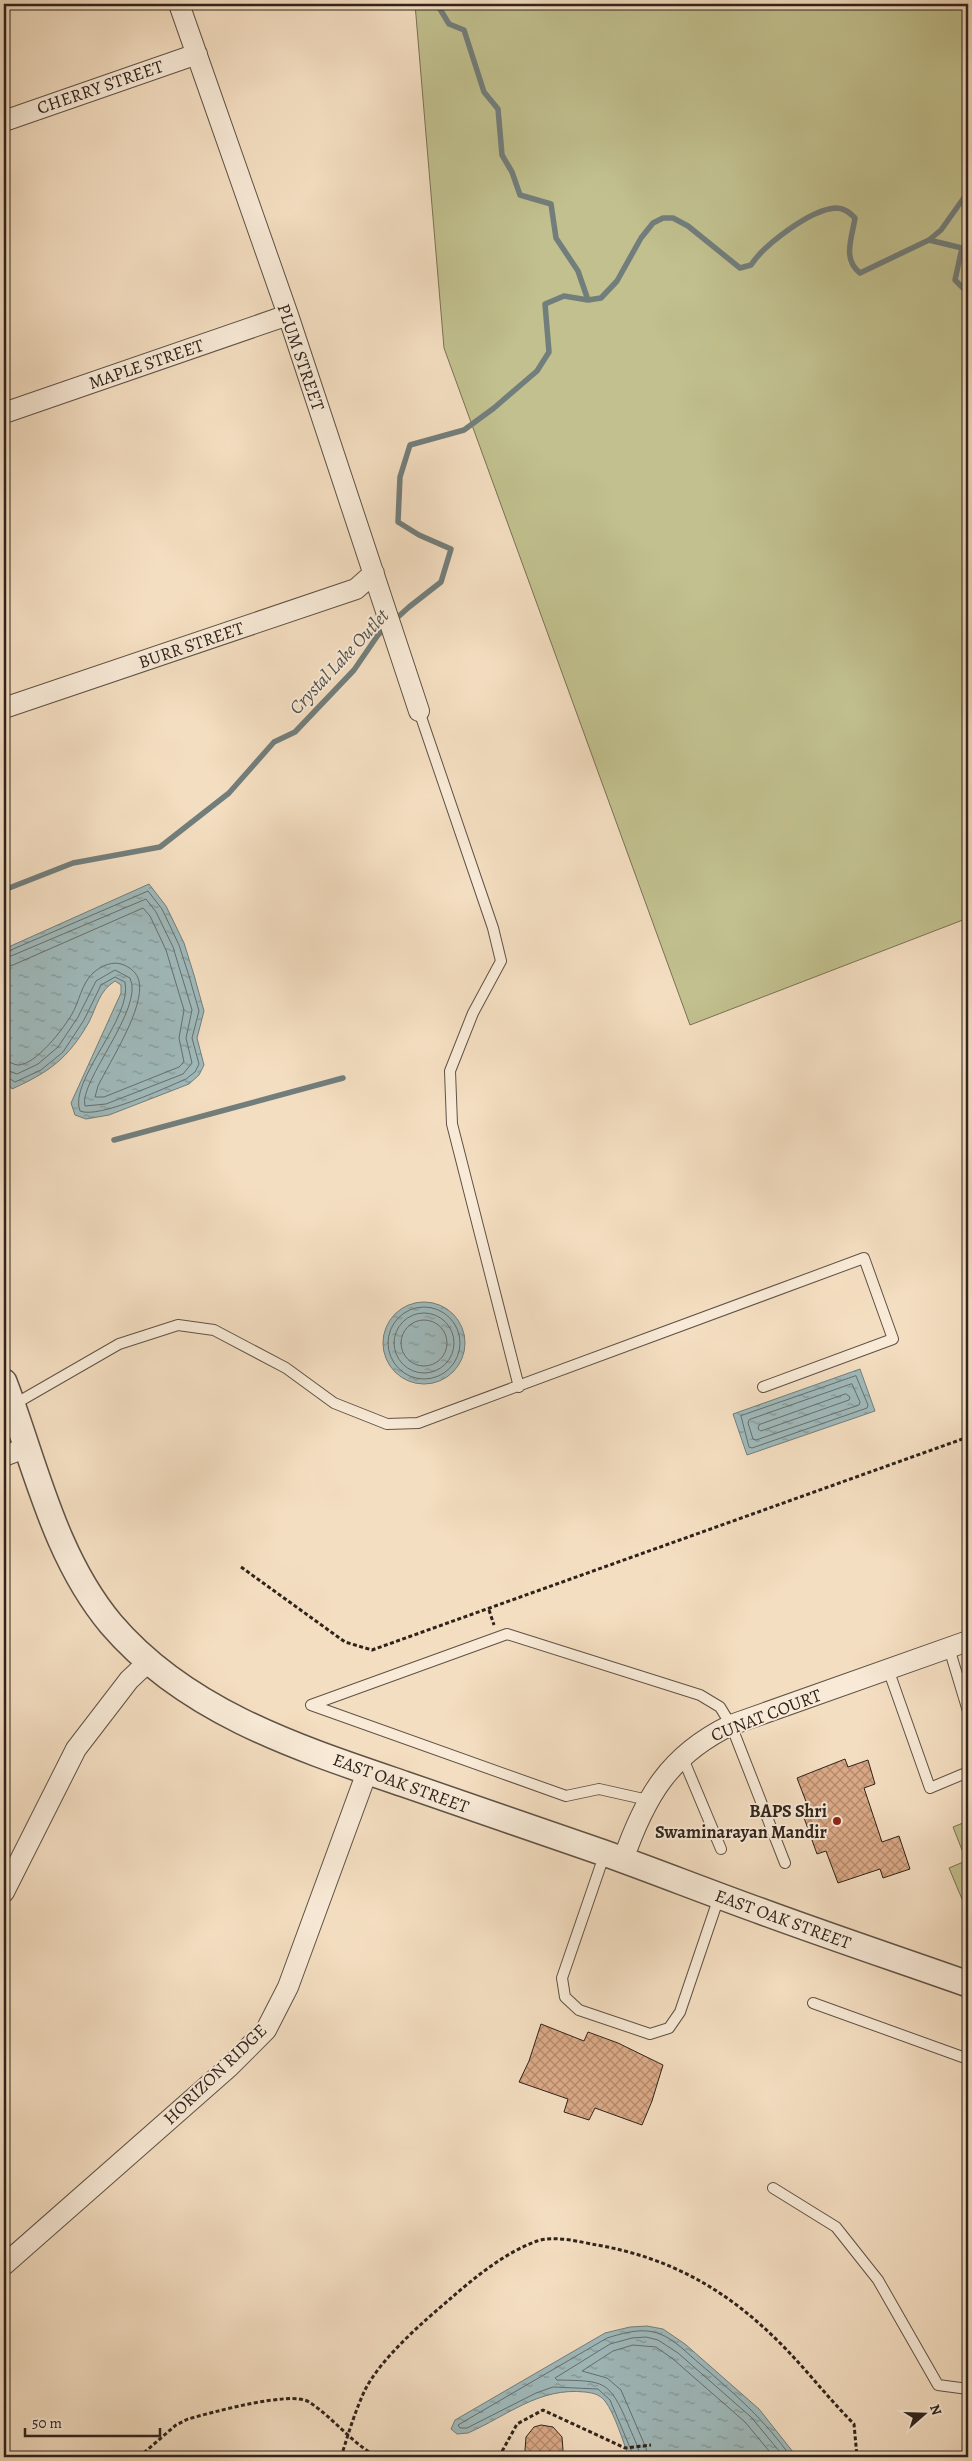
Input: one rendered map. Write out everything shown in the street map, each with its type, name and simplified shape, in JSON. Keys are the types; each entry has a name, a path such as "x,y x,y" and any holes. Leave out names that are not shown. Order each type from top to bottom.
{"street":[{"name":"PLUM STREET","path":"179,4 288,315 419,711"},
{"name":"CHERRY STREET","path":"4,121 196,54"},
{"name":"MAPLE STREET","path":"4,413 288,315"},
{"name":"BURR STREET","path":"4,708 356,590 374,573"},
{"name":"EAST OAK STREET","path":"8,1393 52,1518 70,1560 110,1623 148,1662 182,1689 238,1721 367,1772 614,1856 720,1896 968,1984"},
{"path":"4,1456 28,1447"},
{"name":"CUNAT COURT","path":"614,1856 634,1827 659,1782 682,1756 709,1736 731,1725 968,1641"},
{"path":"4,1892 76,1749 129,1680 148,1662"},
{"name":"HORIZON RIDGE","path":"4,2265 229,2067 266,2030 288,1986 367,1772"}],"lane":[{"path":"419,711 493,928 501,961 472,1013 450,1071 451,1107 452,1124 519,1387"},
{"path":"8,1393 119,1344 178,1325 214,1330 286,1368 334,1402 387,1424 418,1422 519,1387 864,1258 893,1340 763,1387"},
{"path":"648,1800 599,1789 566,1796 310,1705 507,1634 700,1695 720,1706 731,1725 784,1863"},
{"path":"949,1648 968,1711"},
{"path":"888,1669 930,1788 968,1772"},
{"path":"682,1756 721,1849"},
{"path":"614,1856 562,1978 564,1997 579,2010 650,2034 669,2028 680,2012 720,1896"},
{"path":"812,2003 968,2059"},
{"path":"773,2188 836,2227 878,2280 938,2385 968,2390"}],"path":[{"path":"240,1566 345,1642 372,1650 968,1437"},
{"path":"341,2457 366,2388 386,2362 421,2324 468,2283 520,2248 540,2240 568,2240 630,2251 685,2271 728,2297 780,2343 854,2424 857,2457"},
{"path":"139,2457 176,2424 188,2419 274,2400 294,2398 306,2400 367,2452 378,2457"},
{"path":"499,2457 517,2424 543,2410 625,2448 651,2445"}],"shaded area":[{"path":"415,4 968,4 968,918 690,1025 444,348"},
{"path":"968,1821 968,1854 964,1855 953,1827"},
{"path":"968,1860 968,1911 967,1911 949,1868"}],"water":[{"path":"149,884 166,906 184,943 204,1011 197,1038 204,1065 199,1075 189,1084 109,1115 86,1119 75,1115 71,1103 121,993 121,985 115,981 105,989 89,1022 65,1055 37,1077 12,1089 4,1077 4,949"},
{"path":"416,1302 432,1302 447,1309 458,1320 465,1335 462,1359 453,1372 432,1384 416,1384 401,1377 390,1366 383,1351 383,1335 390,1320 401,1309"},
{"path":"860,1369 875,1411 747,1455 733,1414"},
{"path":"647,2326 663,2329 685,2344 759,2409 797,2457 629,2457 615,2420 605,2401 596,2394 585,2392 568,2392 538,2398 468,2433 457,2434 451,2429 455,2420 605,2333 630,2327"}],"building":[{"name":"BAPS Shri Swaminarayan Mandir","path":"845,1759 848,1767 868,1760 875,1784 864,1788 882,1842 899,1836 910,1869 883,1878 880,1869 838,1883 826,1851 817,1854 803,1815 810,1812 797,1778"},
{"path":"541,2024 584,2041 588,2032 618,2043 663,2065 652,2101 642,2125 595,2108 589,2120 564,2112 568,2099 519,2082 529,2061"},
{"path":"541,2425 553,2427 562,2437 563,2450 560,2457 528,2457 525,2450 526,2437 534,2427"}],"waterway":[{"path":"437,4 449,24 464,30 484,92 498,109 502,155 512,172 520,195 551,204 556,238 578,271 588,300"},
{"name":"Crystal Lake Outlet","path":"4,890 73,863 160,847 229,793 274,742 295,732 354,670 378,635 441,582 451,549 419,535 398,522 400,477 410,445 464,430 494,408 537,371 549,352 545,304 564,296 588,300 601,298 617,281 641,238 653,223 663,218 673,218 688,226 740,268 751,265 766,248 801,222 825,210 841,209 855,218 850,255 854,267 860,273 929,240 941,230 968,192"},
{"path":"929,240 962,248 955,280 968,293"},
{"path":"114,1140 343,1078"}],"place":[{"name":"BAPS Shri Swaminarayan Mandir","path":"837,1821"}]}
